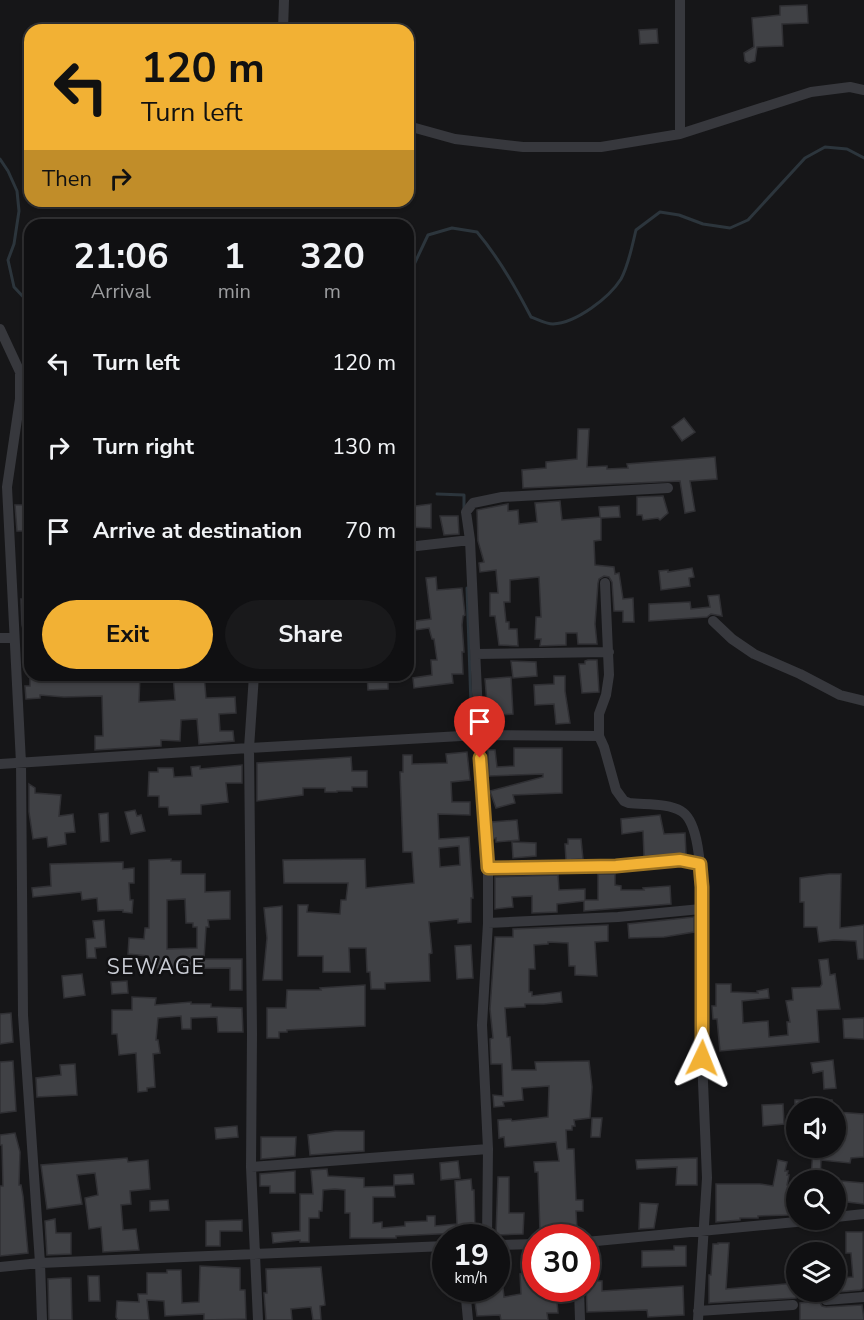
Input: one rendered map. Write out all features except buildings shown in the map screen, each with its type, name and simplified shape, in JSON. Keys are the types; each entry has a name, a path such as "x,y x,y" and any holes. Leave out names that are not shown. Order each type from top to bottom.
{"street":[{"path":"283,24 284,0"},
{"path":"680,0 680,134"},
{"path":"414,128 455,139 523,147 601,147 680,134 811,92 850,87 864,90"},
{"path":"0,329 20,372 20,399 3,487 21,763 23,1015 42,1320"},
{"path":"487,1224 488,1149 482,1025 488,923 488,868 470,540 466,512 473,503 484,500 668,488"},
{"path":"414,546 470,540"},
{"path":"605,583 609,652 606,695 599,714 599,736 616,790 629,803 671,807 682,811 692,821 700,864 702,1058 707,1178 698,1316 793,1305"},
{"path":"713,621 732,639 754,654 840,695 864,701"},
{"path":"0,638 14,638"},
{"path":"476,654 609,652"},
{"path":"254,681 249,748 252,1034 250,1167 258,1320"},
{"path":"0,764 479,735 599,736"},
{"path":"488,868 616,866 680,860 700,864"},
{"path":"488,923 701,909"},
{"path":"250,1167 488,1149"},
{"path":"846,1216 864,1214"},
{"path":"600,1241 786,1223"},
{"path":"0,1267 40,1263 432,1247"},
{"path":"846,1298 864,1297"},
{"path":"466,1302 468,1320"},
{"path":"579,1302 580,1320"}],"waterway":[{"path":"414,265 428,235 452,228 477,232 506,273 531,317 550,324 562,323 591,308 609,294 621,279 636,230 660,212 679,215 703,224 730,228 748,220 805,158 825,147 847,149 864,158"},
{"path":"0,159 17,191 19,211 14,244 8,260 14,287 24,298"},
{"path":"437,494 464,495 464,509"},
{"path":"467,588 471,706"}],"district":[{"name":"SEWAGE","path":"156,967"}],"route":[{"path":"480,758 488,868 616,866 680,860 700,864 702,1058"}]}
